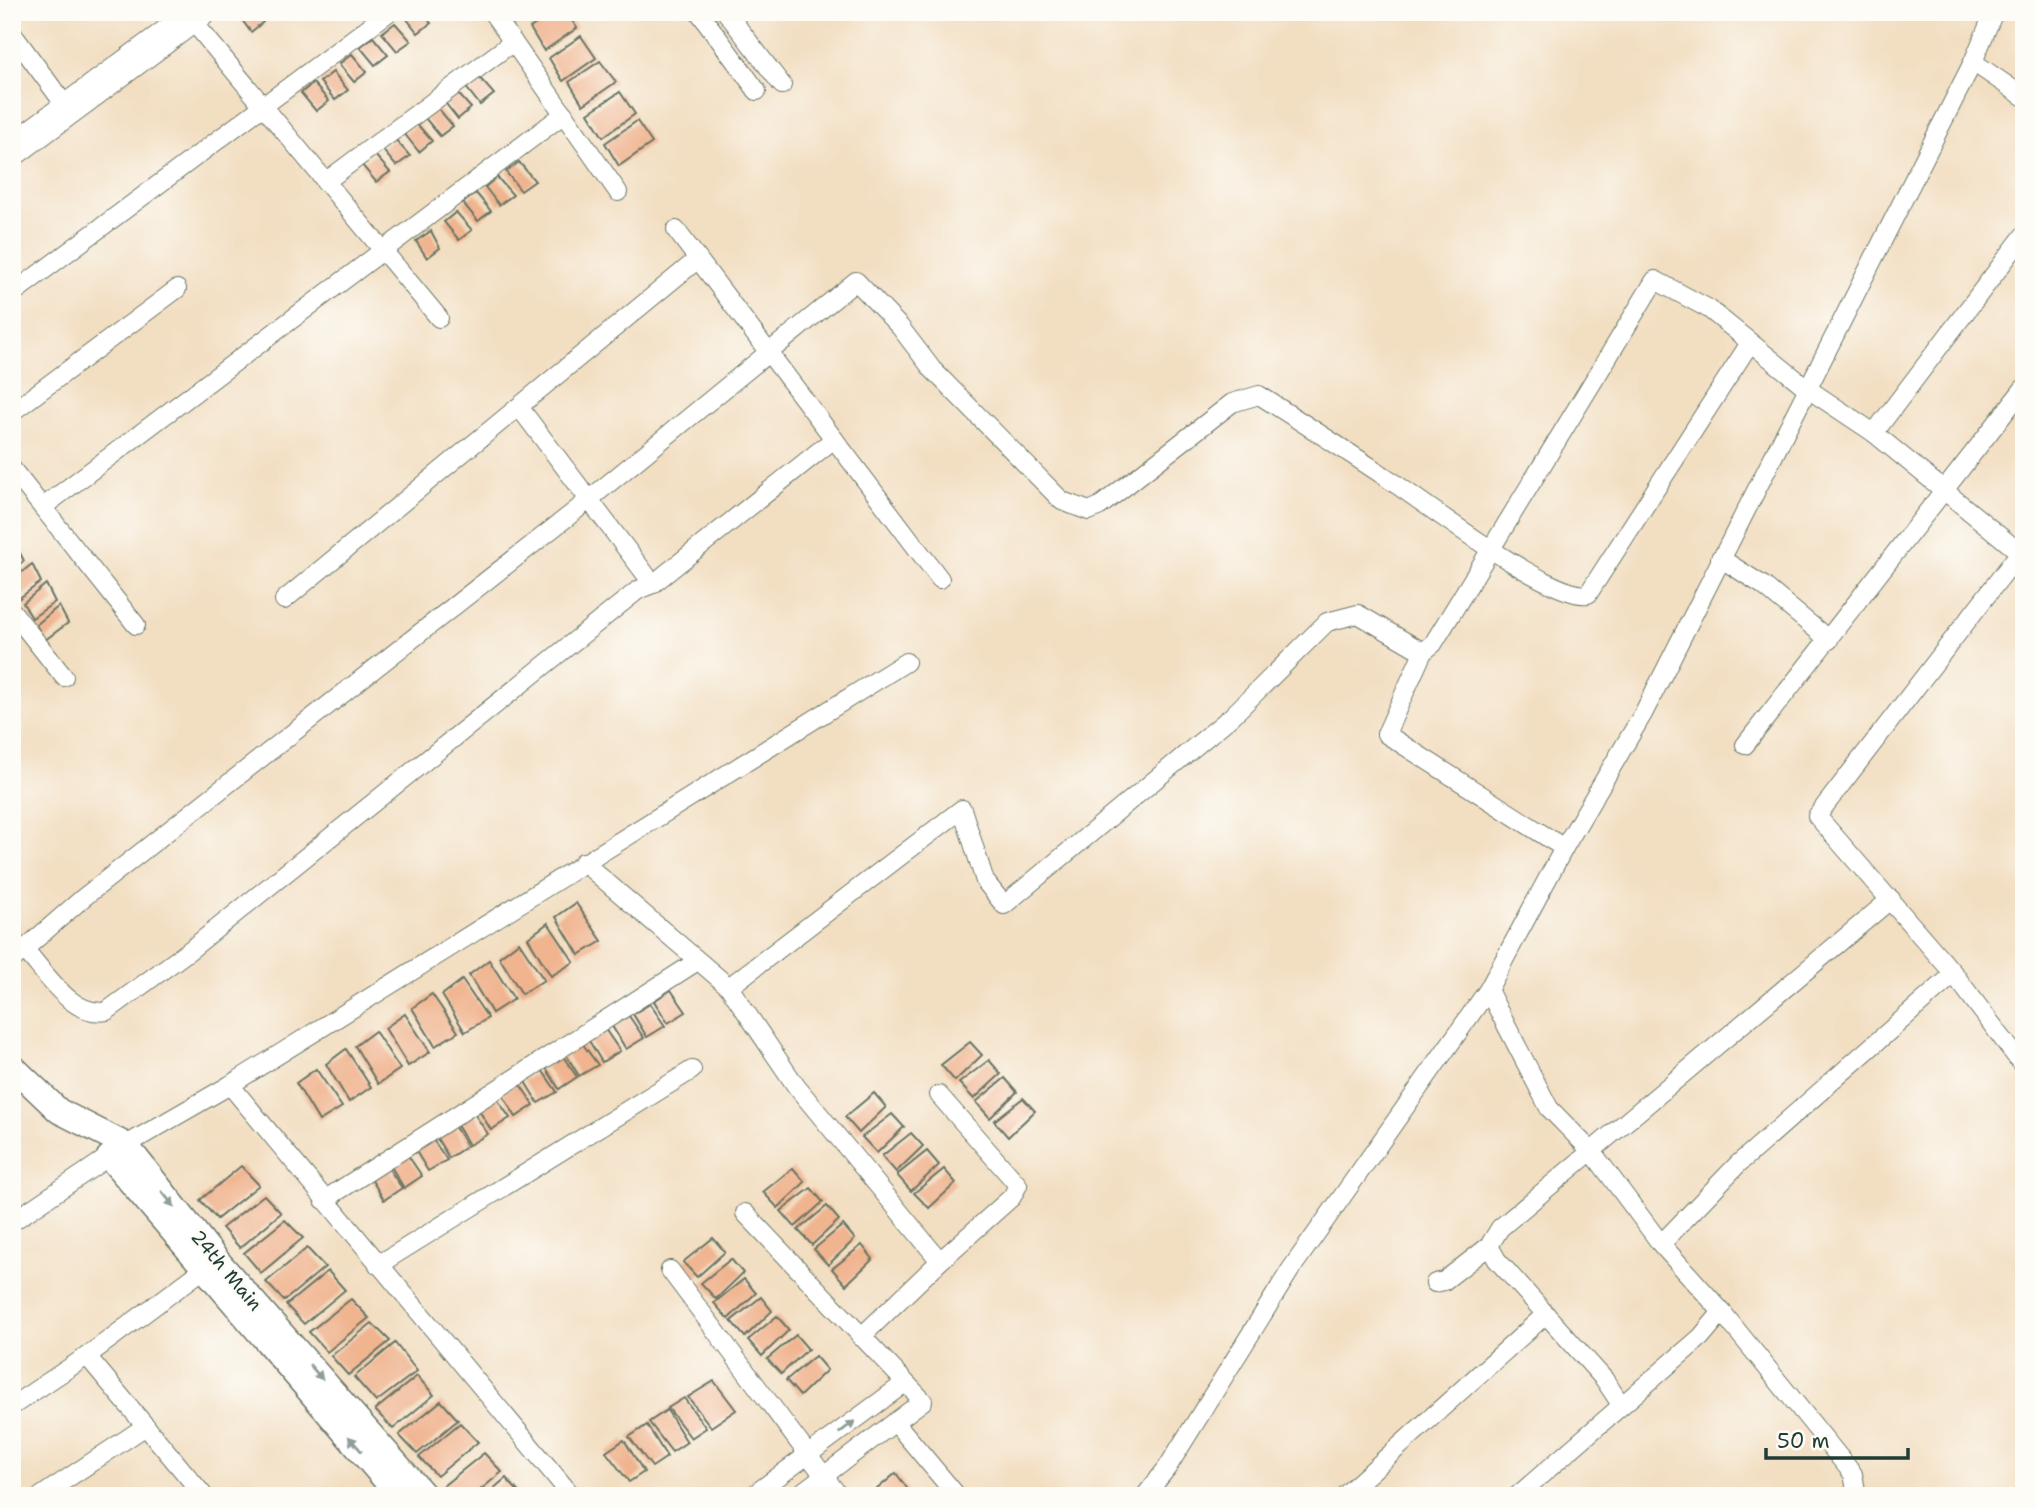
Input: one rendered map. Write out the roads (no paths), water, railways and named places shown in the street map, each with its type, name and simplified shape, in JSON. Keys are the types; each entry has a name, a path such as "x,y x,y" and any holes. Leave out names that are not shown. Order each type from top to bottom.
{"street":[{"path":"12,159 68,109 189,17 210,12"},
{"path":"12,294 389,12"},
{"path":"492,12 618,192"},
{"path":"699,12 757,91"},
{"path":"726,12 782,85"},
{"path":"1145,1496 1167,1468 1291,1269 1488,990 1564,848 1643,714 1973,62 1994,12"},
{"path":"189,17 439,318"},
{"path":"12,33 68,109"},
{"path":"325,182 513,42"},
{"path":"1973,62 2024,97"},
{"path":"12,142 68,109"},
{"path":"43,507 564,114"},
{"path":"676,230 940,579"},
{"path":"1874,433 2024,235"},
{"path":"284,600 698,259"},
{"path":"1564,848 1386,734 1423,652 1433,644 1489,548 1655,280 1709,309 1808,389 1874,433 1943,492 2022,552 1817,816 1954,974 2024,1067"},
{"path":"834,439 653,584 638,590 222,924 107,1011 94,1014 77,1007 19,955 83,898 590,500 856,281 901,327 932,369 1062,501 1089,510 1100,506 1232,402 1259,395 1489,548 1565,591 1581,596 1588,594 1750,343"},
{"path":"12,412 177,289"},
{"path":"1745,745 2024,388"},
{"path":"519,407 653,584"},
{"path":"12,469 136,625"},
{"path":"1720,558 1764,586 1829,640"},
{"path":"12,611 64,677"},
{"path":"729,987 962,809 985,881 1004,905 1233,716 1327,622 1358,614 1423,652"},
{"path":"12,1222 117,1151 230,1085 906,662"},
{"path":"583,862 696,962 729,987 796,1086 940,1261"},
{"path":"1435,1283 1444,1281 1489,1245 1500,1228 1593,1153 1891,899"},
{"path":"324,1200 696,962"},
{"path":"1661,1244 1738,1164 1954,974"},
{"path":"1488,990 1549,1108 1593,1153 1661,1244 1722,1312 1853,1474 1857,1496"},
{"name":"24th Main","path":"12,1066 59,1111 117,1151 210,1265 425,1496"},
{"path":"378,1265 692,1070"},
{"path":"230,1085 572,1496"},
{"path":"861,1337 1012,1197 1018,1185 939,1095"},
{"path":"745,1213 923,1401 797,1496"},
{"path":"1489,1245 1497,1260 1604,1379 1620,1403"},
{"path":"12,1406 87,1356 210,1265 400,1496"},
{"path":"670,1270 839,1496"},
{"path":"1517,1496 1620,1403 1701,1336 1722,1312"},
{"path":"1344,1496 1546,1314"},
{"path":"87,1356 204,1496"},
{"path":"752,1496 810,1456 905,1382"},
{"path":"895,1422 957,1496"},
{"path":"41,1496 146,1426"}]}
